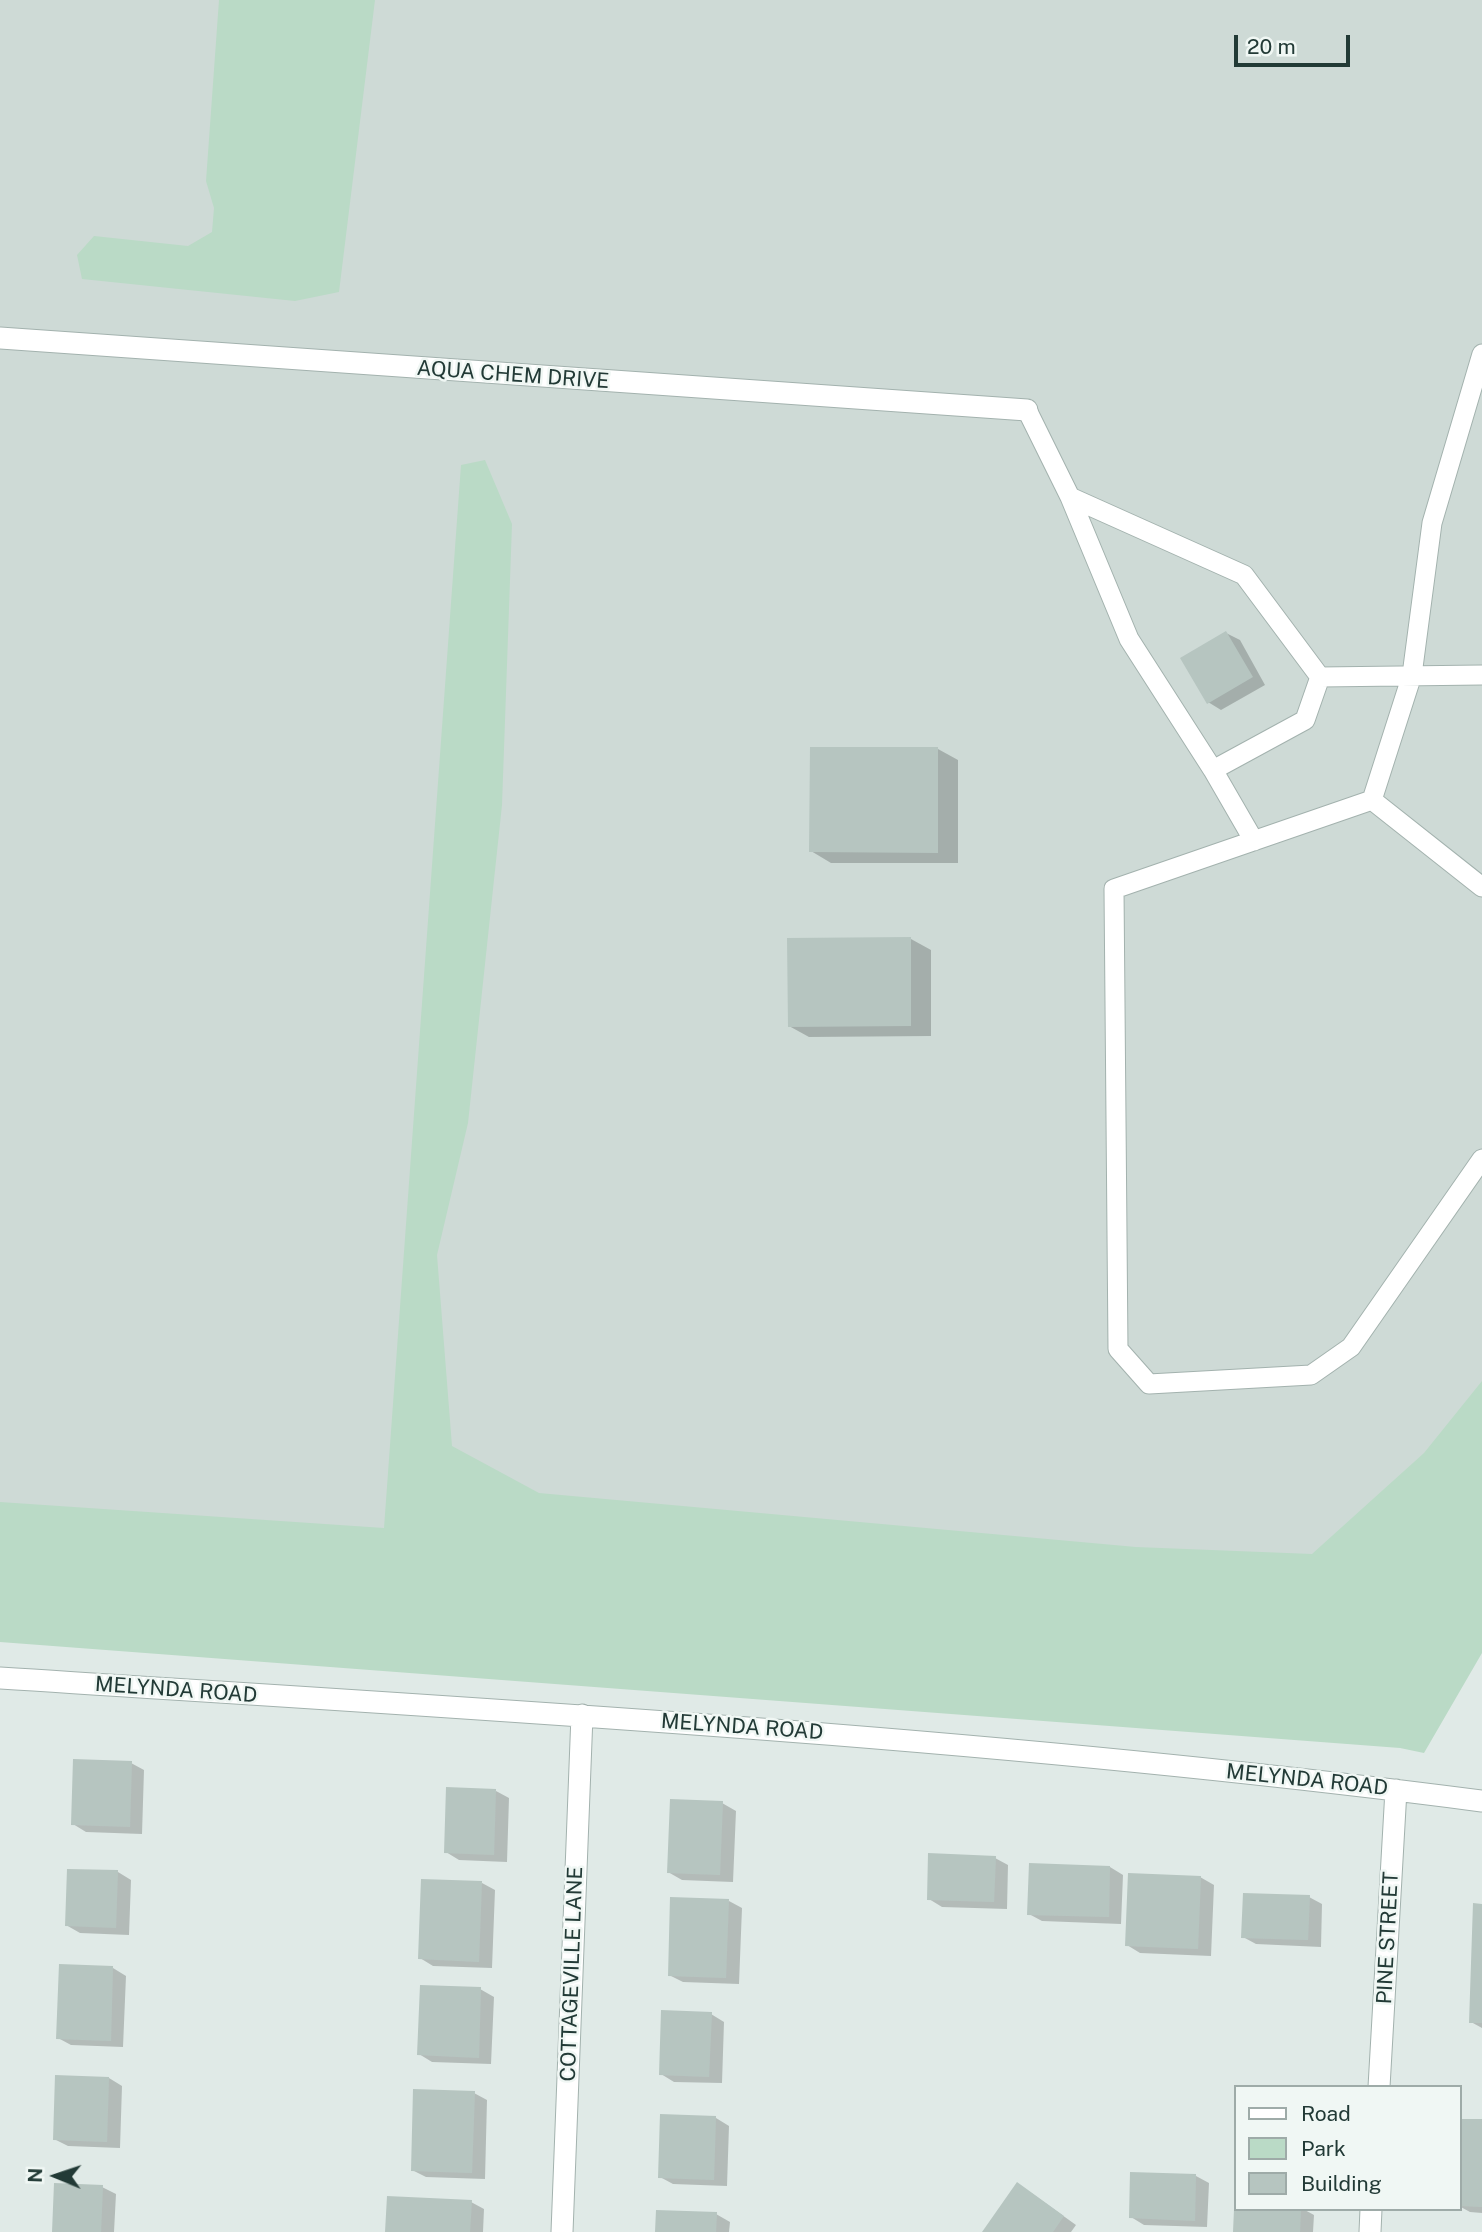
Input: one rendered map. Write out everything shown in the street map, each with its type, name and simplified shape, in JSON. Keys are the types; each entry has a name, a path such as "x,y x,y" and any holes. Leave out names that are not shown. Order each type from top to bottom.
{"street":[{"name":"AQUA CHEM DRIVE","path":"0,338 1027,410"},
{"name":"MELYNDA ROAD","path":"0,1678 881,1738 1482,1801"},
{"name":"COTTAGEVILLE LANE","path":"562,2232 582,1716"},
{"name":"PINE STREET","path":"1379,2085 1396,1790"},
{"path":"1370,2232 1371,2211"}],"lane":[{"path":"1372,800 1412,675 1432,523 1482,355"},
{"path":"1027,410 1070,497 1129,639 1213,770 1254,841"},
{"path":"1070,497 1244,575 1320,677"},
{"path":"1320,677 1482,676"},
{"path":"1213,770 1305,720 1320,677"},
{"path":"1372,800 1114,889 1118,1349 1149,1384 1311,1375 1351,1347 1482,1159"},
{"path":"1372,800 1482,887"}],"shaded area":[{"path":"0,0 1482,0 1482,1604 0,1642"}],"green space":[{"path":"219,0 375,0 339,292 295,301 82,279 77,255 94,236 188,246 212,232 214,208 206,181"},
{"path":"485,460 512,524 502,805 468,1123 437,1255 452,1446 539,1493 1136,1547 1312,1554 1424,1453 1482,1381 1482,1653 1424,1753 1400,1748 0,1642 0,1502 384,1528 461,465"}],"building":[{"path":"1226,631 1253,677 1207,704 1180,658"},
{"path":"810,747 938,747 938,853 809,852"},
{"path":"911,937 911,1026 788,1027 787,938"},
{"path":"73,1759 132,1761 130,1827 71,1825"},
{"path":"446,1787 496,1789 494,1855 444,1853"},
{"path":"670,1799 723,1801 720,1875 667,1873"},
{"path":"928,1853 996,1856 994,1902 927,1900"},
{"path":"1029,1863 1110,1866 1109,1917 1027,1915"},
{"path":"67,1869 118,1870 116,1928 65,1926"},
{"path":"1128,1873 1201,1876 1198,1949 1125,1946"},
{"path":"421,1879 482,1881 479,1962 418,1959"},
{"path":"1243,1893 1310,1895 1308,1940 1241,1938"},
{"path":"670,1897 729,1899 726,1978 668,1976"},
{"path":"1473,1903 1482,1904 1482,2023 1469,2023"},
{"path":"59,1964 113,1966 111,2041 56,2039"},
{"path":"420,1985 481,1987 479,2058 417,2055"},
{"path":"661,2010 712,2012 709,2077 659,2075"},
{"path":"55,2075 109,2077 107,2142 53,2140"},
{"path":"413,2089 475,2091 472,2173 411,2171"},
{"path":"660,2114 716,2116 714,2180 658,2178"},
{"path":"1461,2119 1482,2119 1482,2207 1461,2206"},
{"path":"1130,2172 1196,2174 1195,2221 1129,2218"},
{"path":"1017,2182 1064,2216 1053,2232 982,2232"},
{"path":"54,2183 103,2185 101,2232 52,2232"},
{"path":"387,2196 472,2200 470,2232 385,2232"},
{"path":"1234,2209 1301,2211 1300,2232 1233,2232"},
{"path":"656,2210 717,2212 716,2232 655,2232"}]}
